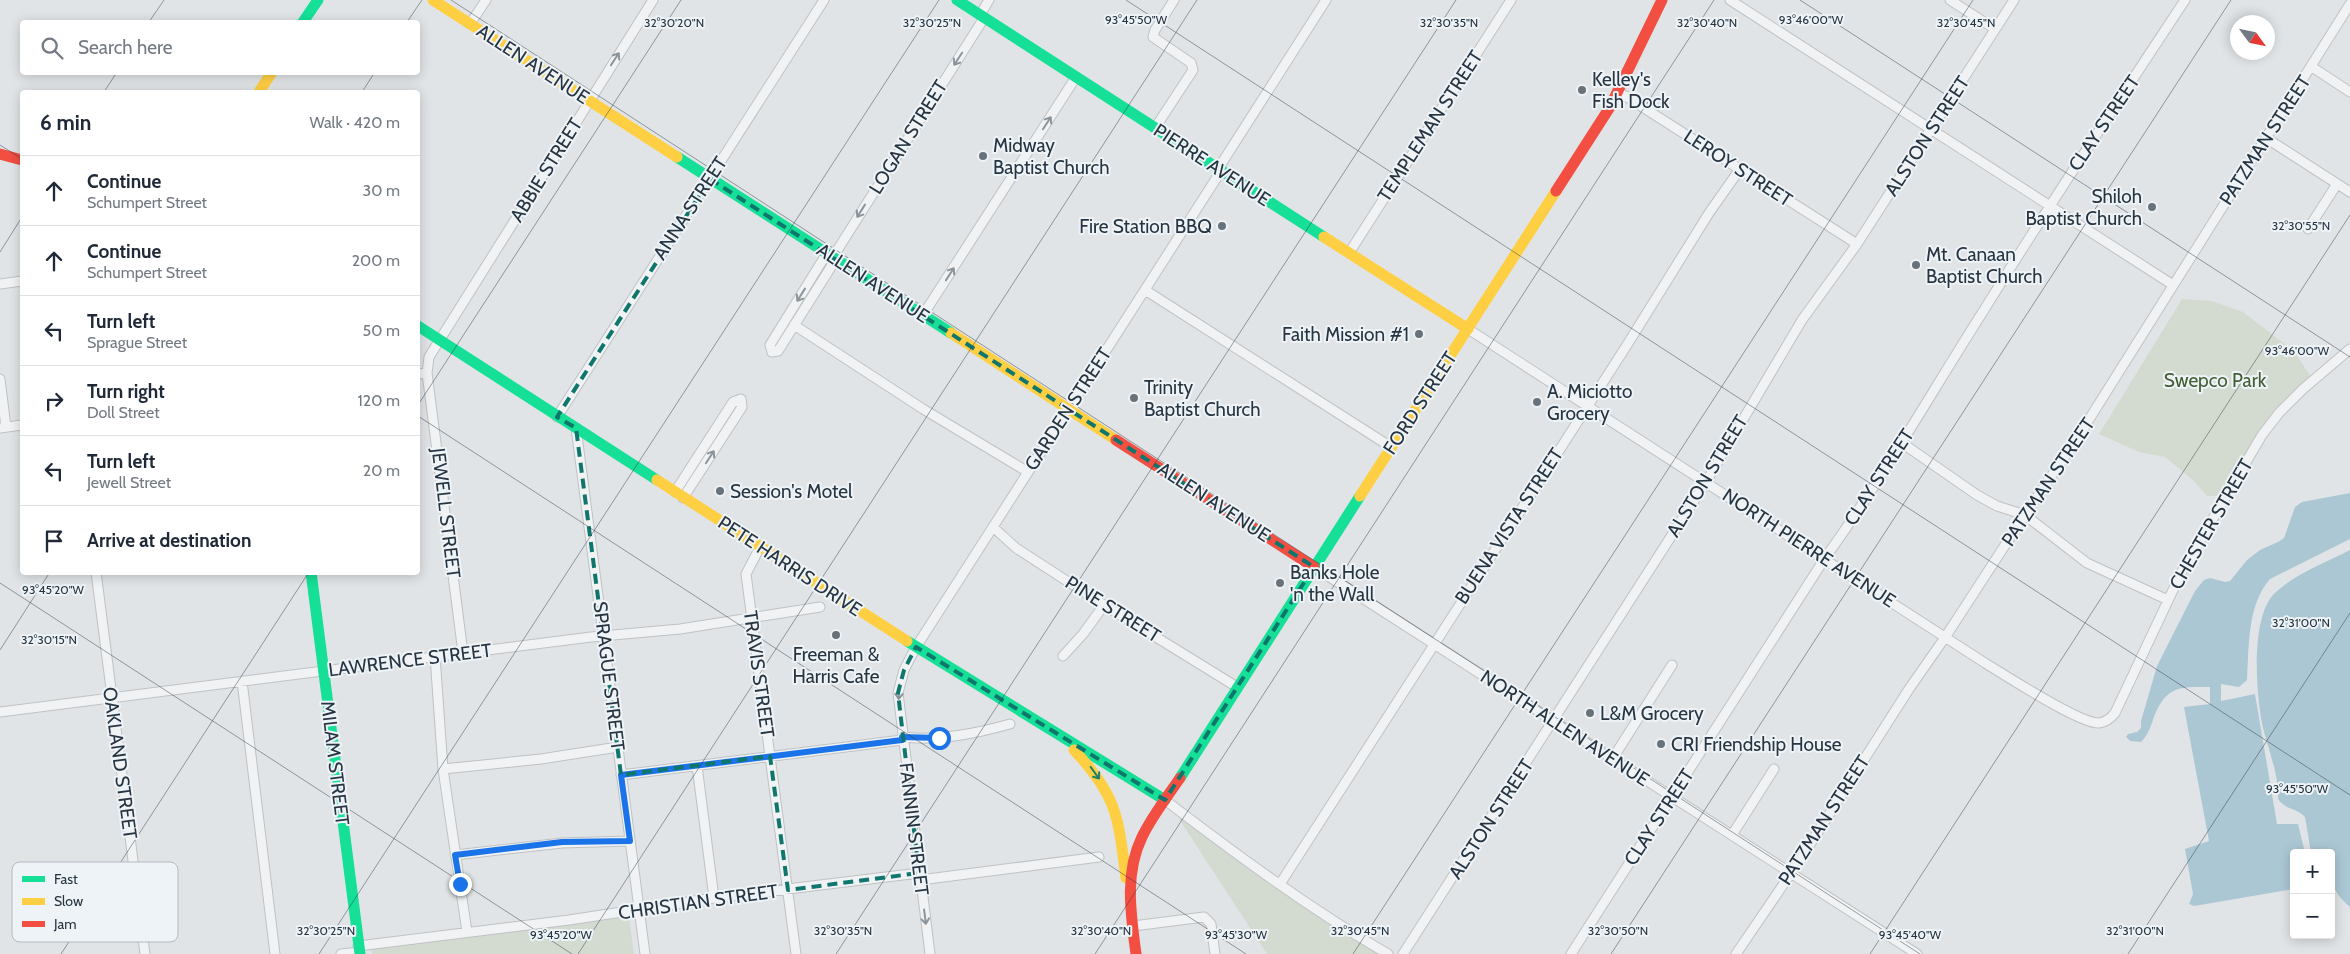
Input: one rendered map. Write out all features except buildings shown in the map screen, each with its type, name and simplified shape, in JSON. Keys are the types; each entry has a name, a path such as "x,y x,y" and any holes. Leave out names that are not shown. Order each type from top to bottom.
{"main road":[{"path":"304,20 318,0"},
{"name":"ALLEN AVENUE","path":"433,0 1314,567"},
{"name":"PIERRE AVENUE","path":"957,0 1468,329"},
{"name":"FORD STREET","path":"1129,900 1131,870 1135,854 1143,836 1618,92 1662,0"},
{"path":"260,90 270,75"},
{"path":"0,154 20,159"},
{"name":"PETE HARRIS DRIVE","path":"420,327 916,647 1165,800"},
{"name":"MILAM STREET","path":"311,575 359,951"},
{"path":"1062,737 1094,771 1110,796 1117,822 1136,954"}],"street":[{"path":"470,24 486,0"},
{"name":"ABBIE STREET","path":"427,373 429,357 653,0"},
{"name":"ANNA STREET","path":"558,416 824,0"},
{"name":"LOGAN STREET","path":"832,256 778,350 770,350 770,345 832,256 982,16 989,0"},
{"path":"1155,128 1193,70 1191,64 1153,37 1154,30 1174,0"},
{"name":"GARDEN STREET","path":"916,647 1145,290 1326,0"},
{"name":"TEMPLEMAN STREET","path":"1349,253 1511,0"},
{"path":"1730,0 2174,285"},
{"path":"1950,0 1995,29"},
{"name":"ALSTON STREET","path":"1403,954 1706,482 1802,320 1857,244 2014,0"},
{"name":"CLAY STREET","path":"1571,954 1825,558 1853,519 1902,443 2050,206 2186,0"},
{"name":"PATZMAN STREET","path":"1736,954 1901,700 1946,636 2083,430 2350,4"},
{"path":"2312,67 2350,92"},
{"path":"923,315 1076,77"},
{"name":"LEROY STREET","path":"1618,92 1857,244"},
{"path":"2266,138 2350,192"},
{"name":"BUENA VISTA STREET","path":"1280,884 1627,345 1709,213 1740,169"},
{"path":"2308,229 2337,184"},
{"path":"0,284 20,281"},
{"path":"1145,290 1391,447"},
{"path":"794,325 923,409 1028,472"},
{"name":"NORTH PIERRE AVENUE","path":"1468,329 1946,636 1985,663 2090,722 2104,722"},
{"name":"CHESTER STREET","path":"2104,722 2113,716 2120,705 2181,573 2262,435 2279,413 2303,389 2350,348"},
{"path":"420,374 427,373"},
{"name":"JEWELL STREET","path":"427,373 463,653"},
{"path":"0,379 3,428 20,425"},
{"path":"741,399 742,407 679,495 733,402 741,399"},
{"name":"SPRAGUE STREET","path":"576,428 645,954"},
{"path":"1902,443 1977,495 1997,506 2025,516 2087,563 2168,600"},
{"name":"PINE STREET","path":"993,527 1016,548 1237,686"},
{"name":"TRAVIS STREET","path":"760,547 746,574 796,954"},
{"name":"NORTH ALLEN AVENUE","path":"1314,567 1917,954"},
{"name":"OAKLAND STREET","path":"96,575 133,862"},
{"path":"1063,656 1083,634 1104,604"},
{"name":"LAWRENCE STREET","path":"0,712 435,656 604,636 645,634 820,607"},
{"name":"FANNIN STREET","path":"916,647 900,683 898,693 902,738 930,954"},
{"path":"435,656 443,770 467,932"},
{"path":"1612,758 1672,665"},
{"path":"242,681 276,954"},
{"path":"621,775 902,738 920,739 960,736 1010,724"},
{"path":"443,770 541,759 618,747"},
{"path":"696,766 714,898"},
{"path":"1732,835 1774,769"},
{"path":"1165,800 1234,853 1338,924 1388,954"},
{"path":"455,855 562,842 630,841"},
{"name":"CHRISTIAN STREET","path":"341,954 467,932 714,898 1099,857"},
{"path":"1133,926 1204,918 1211,924 1214,954"}],"highlighted area":[{"path":"710,179 1314,567 1165,800 916,647 904,670 898,693 919,873 788,890 770,756 621,775 576,428 557,417"}],"green space":[{"name":"Swepco Park","path":"2182,299 2212,301 2243,312 2294,351 2313,380 2279,413 2226,496 2207,496 2194,481 2165,457 2139,452 2099,434"},
{"path":"1187,817 1389,954 1267,954 1179,819"},
{"path":"629,917 634,954 372,954 371,949"}],"water":[{"path":"2350,493 2350,539 2270,579 2262,589 2253,614 2249,640 2247,680 2239,687 2221,684 2221,701 2255,694 2277,824 2298,824 2304,849 2290,849 2290,890 2194,906 2189,904 2193,894 2185,849 2209,841 2184,707 2210,704 2210,687 2183,688 2170,693 2160,705 2148,733 2141,742 2130,741 2126,737 2128,734 2137,732 2141,728 2141,721 2157,666 2195,591 2204,580 2210,578 2225,582 2230,581 2247,560 2260,550 2284,538 2295,507 2302,502"},
{"path":"2350,550 2350,907 2343,901 2335,889 2335,849 2310,849 2305,817 2281,803 2278,799 2275,773 2260,714 2257,678 2258,639 2266,605 2282,587 2310,569"}],"traffic: fast":[{"path":"304,20 318,0"},
{"path":"957,0 1324,237"},
{"path":"677,157 951,333"},
{"path":"420,327 657,480"},
{"path":"1180,778 1360,496"},
{"path":"311,575 360,954"},
{"path":"907,641 1165,800"}],"traffic: slow":[{"path":"433,0 677,157"},
{"path":"260,90 270,75"},
{"path":"1360,496 1556,191"},
{"path":"1324,237 1468,329"},
{"path":"951,333 1116,440"},
{"path":"657,480 907,641"},
{"path":"1074,750 1100,781 1114,809 1121,839 1126,878"}],"traffic: jam":[{"path":"1556,191 1610,107 1662,0"},
{"path":"0,154 20,159"},
{"path":"1116,440 1314,567"},
{"path":"1136,954 1130,895 1136,851 1146,829 1180,778"}],"place":[{"name":"Kelley's Fish Dock","path":"1582,90"},
{"name":"Midway Baptist Church","path":"983,156"},
{"name":"Shiloh Baptist Church","path":"2152,207"},
{"name":"Fire Station BBQ","path":"1222,226"},
{"name":"Mt. Canaan Baptist Church","path":"1916,265"},
{"name":"Faith Mission #1","path":"1419,334"},
{"name":"Trinity Baptist Church","path":"1134,398"},
{"name":"A. Miciotto Grocery","path":"1537,402"},
{"name":"Session's Motel","path":"720,491"},
{"name":"Banks Hole 'n the Wall","path":"1280,583"},
{"name":"Freeman & Harris Cafe","path":"836,635"},
{"name":"L&M Grocery","path":"1590,713"},
{"name":"CRI Friendship House","path":"1661,744"}],"route":[{"path":"460,884 455,855 562,842 630,841 621,775 849,745 902,740 902,737 920,739 939,738"}]}
